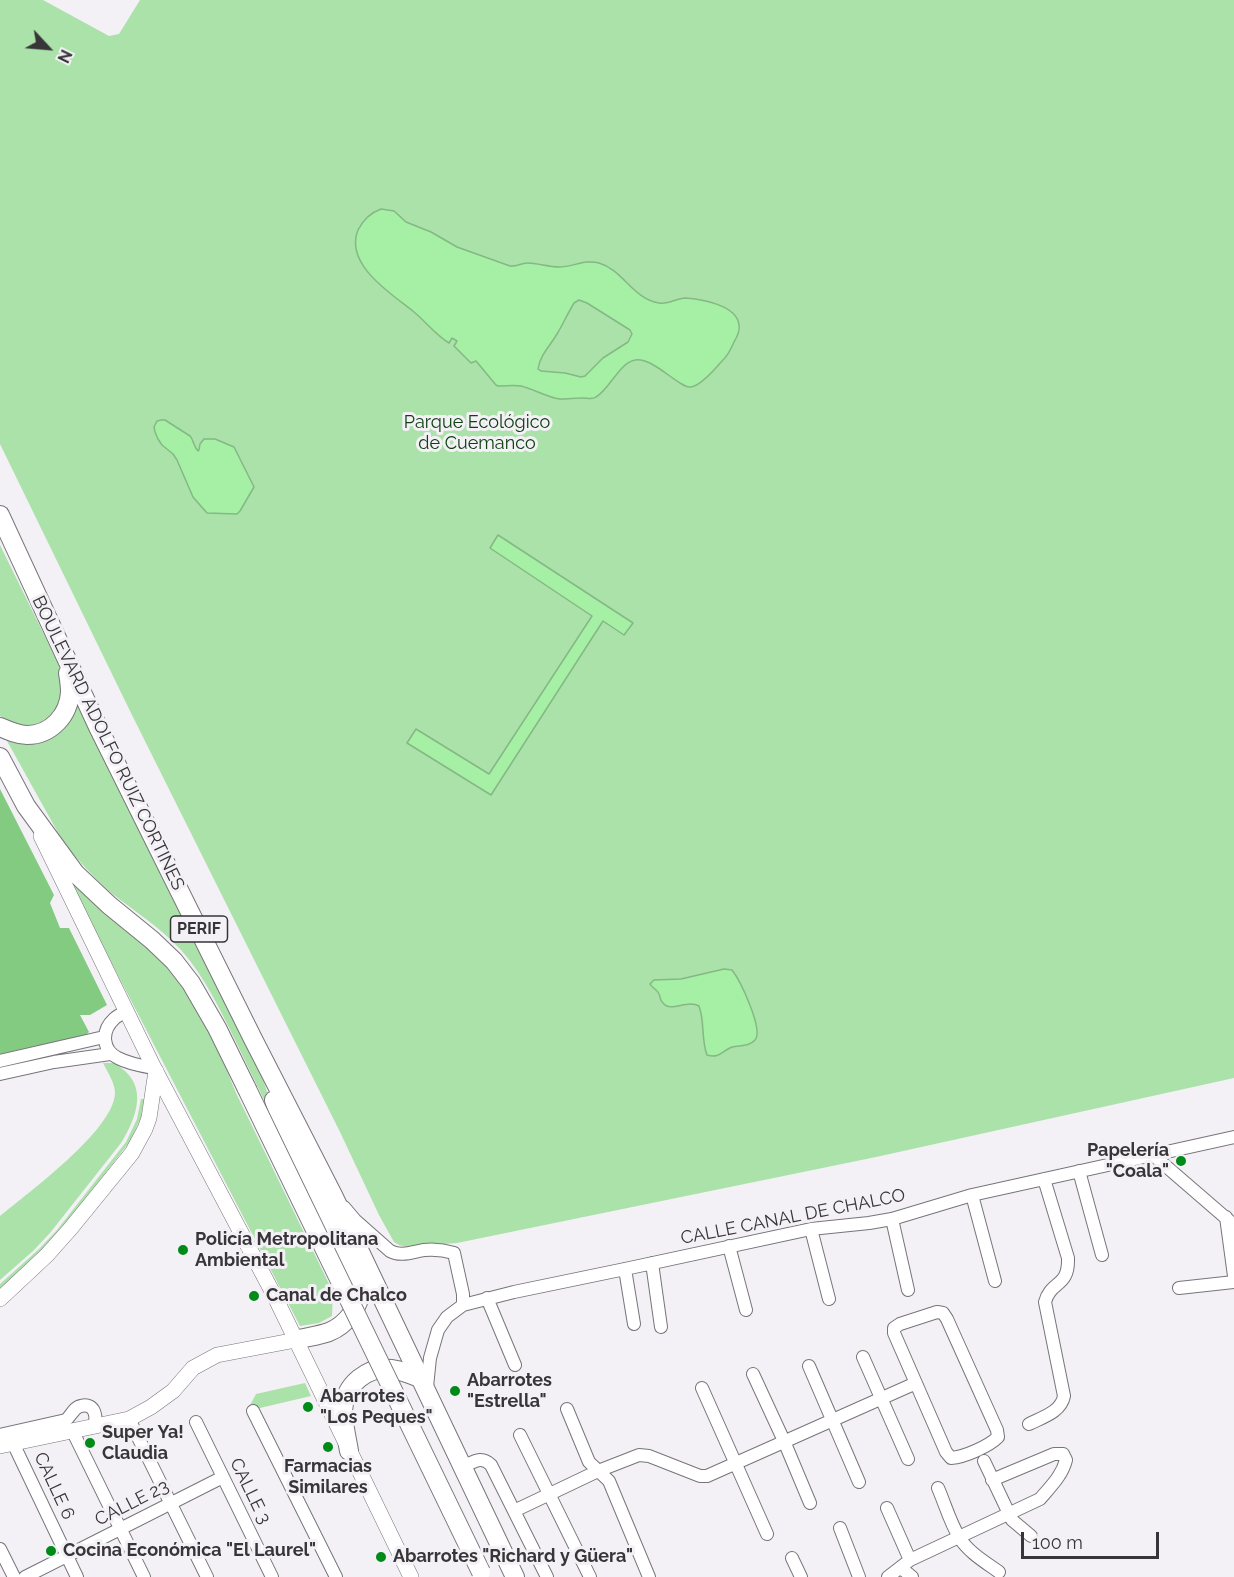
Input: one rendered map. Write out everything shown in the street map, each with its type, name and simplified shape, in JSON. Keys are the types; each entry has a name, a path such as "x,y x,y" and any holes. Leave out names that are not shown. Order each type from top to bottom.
{"highway":[{"name":"BOULEVARD ADOLFO RUIZ CORTINES","path":"0,515 68,662 253,1039 333,1195"},
{"path":"0,727 25,736 48,730 58,722 66,709 70,694 68,662"},
{"name":"PERIF","path":"0,757 26,806 75,873 152,940 174,961 191,983 217,1028 482,1574"},
{"path":"253,1039 289,1144 360,1285 359,1297 352,1313 342,1325 329,1332 296,1340"},
{"name":"PERIF","path":"333,1195 515,1577"},
{"path":"349,1451 343,1413 345,1398 351,1386 361,1376 372,1370 397,1370 423,1384"}],"main road":[{"name":"PERIF","path":"26,806 155,1070 275,1297 411,1577"},
{"path":"0,1299 59,1242 132,1153 149,1118 155,1070"},
{"path":"7,1445 129,1419 152,1407 173,1391 193,1368 217,1355 296,1340"}],"street":[{"path":"110,1054 104,1037 114,1019 126,1011"},
{"path":"0,1074 104,1037"},
{"path":"0,1061 110,1054 127,1062 155,1070"},
{"name":"CALLE CANAL DE CHALCO","path":"423,1384 438,1330 463,1299 487,1298 811,1229 892,1219 972,1195 1234,1137"},
{"path":"1153,1155 1230,1221 1234,1276"},
{"path":"1079,1171 1102,1255"},
{"path":"1029,1424 1059,1409 1063,1404 1064,1396 1045,1302 1047,1295 1069,1271 1068,1258 1044,1179"},
{"path":"333,1195 355,1220 395,1254 426,1250 454,1253 463,1299"},
{"path":"972,1195 995,1281"},
{"path":"892,1219 908,1290"},
{"path":"811,1229 829,1299"},
{"path":"729,1246 746,1310"},
{"path":"652,1263 661,1327"},
{"path":"625,1269 634,1324"},
{"path":"1179,1288 1234,1282"},
{"path":"487,1298 515,1365"},
{"path":"937,1312 943,1313 997,1430 998,1437 960,1457 951,1458 946,1452 916,1383 894,1333 894,1328 937,1312"},
{"path":"863,1357 908,1459"},
{"path":"809,1366 859,1482"},
{"path":"753,1374 810,1503"},
{"path":"514,1511 598,1471 642,1455 704,1476 916,1383"},
{"path":"702,1388 767,1534"},
{"path":"0,1435 66,1420 74,1409 81,1406 88,1406 94,1411 96,1419 93,1427"},
{"path":"567,1409 589,1462 609,1481 649,1577"},
{"path":"253,1411 336,1577"},
{"path":"129,1419 207,1577"},
{"name":"CALLE 3","path":"196,1422 272,1577"},
{"path":"73,1431 144,1577"},
{"path":"520,1435 590,1577"},
{"name":"CALLE 6","path":"7,1445 77,1577"},
{"path":"888,1577 906,1564 1040,1499 1064,1469 1066,1460 1063,1454 1054,1454 992,1480"},
{"path":"462,1467 480,1459 486,1460 491,1465 547,1577"},
{"path":"984,1461 1012,1520 1031,1536"},
{"name":"CALLE 23","path":"25,1577 223,1477"},
{"path":"938,1488 959,1537 976,1555 999,1572"},
{"path":"886,1508 912,1577"},
{"path":"840,1528 859,1577"},
{"path":"0,1549 14,1577"},
{"path":"792,1558 801,1577"}],"green space":[{"name":"Parque Ecológico de Cuemanco","path":"0,0 43,0 109,36 119,34 140,0 1234,0 1234,1078 876,1157 457,1243 406,1247 394,1242 0,444"},
{"path":"0,545 59,665 64,689 54,716 38,730 19,732 0,716"},
{"path":"79,700 260,1068 277,1126 217,1005 197,971 173,942 110,892 72,852 61,838 2,732 69,721"},
{"path":"70,883 132,929 181,978 209,1027 236,1093 333,1292 332,1316 319,1323 300,1326"},
{"path":"103,1063 114,1063 128,1074 134,1083 137,1098 135,1114 129,1130 50,1233 0,1280 0,1216 68,1160 101,1125 111,1108 115,1093 113,1082"},
{"path":"141,1099 144,1099 141,1117 131,1140 58,1234 0,1290 0,1284 57,1230 126,1142 137,1119"},
{"path":"305,1383 311,1396 247,1411 256,1394"}],"shaded area":[{"path":"381,209 394,211 406,222 431,232 457,247 510,266 527,263 559,267 589,262 599,263 615,272 642,296 650,300 662,303 682,298 692,299 725,308 737,318 738,334 724,359 703,380 691,387 680,383 642,360 629,362 601,393 593,398 560,399 521,386 498,386 476,361 471,363 454,346 457,341 452,338 449,343 440,336 383,287 364,267 355,243 358,230 367,217","holes":["579,300 630,330 632,334 628,342 603,358 585,376 538,369 543,355 574,303"]},
{"path":"165,420 190,436 198,451 204,439 215,439 234,447 254,487 237,514 207,513 193,497 177,460 162,445 155,432 154,427 157,421"},
{"path":"498,535 633,623 624,635 603,621 491,795 407,743 416,729 489,774 592,616 490,548"},
{"path":"0,789 54,895 50,903 60,928 69,928 107,1005 90,1015 80,1015 89,1032 86,1035 0,1054"},
{"path":"724,969 732,970 740,984 754,1016 757,1035 750,1044 732,1047 718,1055 711,1056 707,1055 705,1049 699,1006 689,1004 666,1006 650,984 654,980 681,979"}],"place":[{"name":"Papelería \"Coala\"","path":"1181,1161"},
{"name":"Policía Metropolitana Ambiental","path":"183,1250"},
{"name":"Canal de Chalco","path":"254,1296"},
{"name":"Abarrotes \"Estrella\"","path":"455,1391"},
{"name":"Abarrotes \"Los Peques\"","path":"308,1407"},
{"name":"Super Ya! Claudia","path":"90,1443"},
{"name":"Farmacias Similares","path":"328,1447"},
{"name":"Cocina Económica \"El Laurel\"","path":"51,1551"},
{"name":"Abarrotes \"Richard y Güera\"","path":"381,1557"}]}
